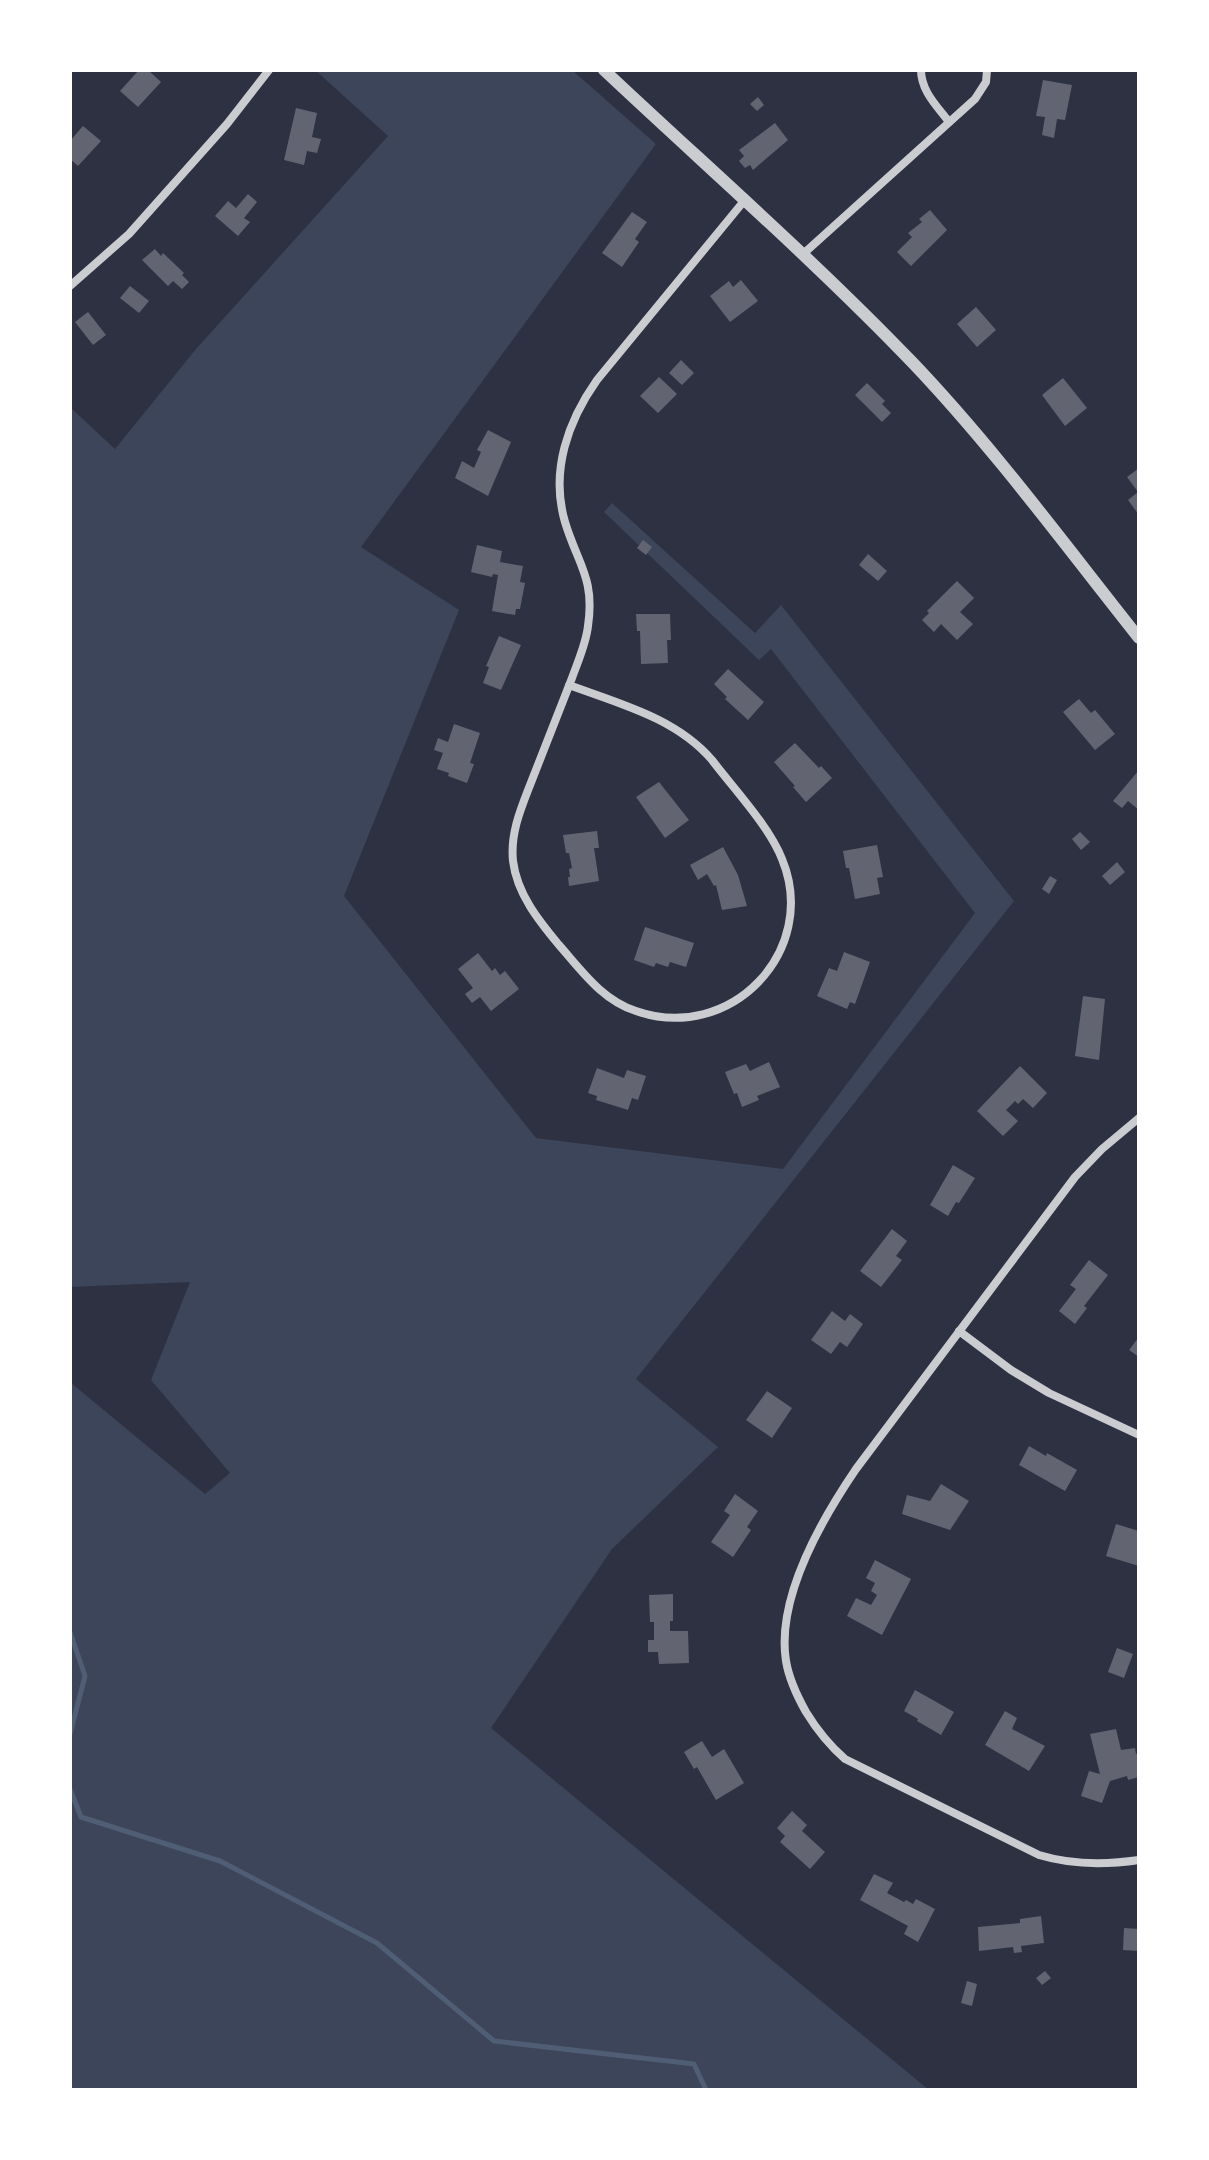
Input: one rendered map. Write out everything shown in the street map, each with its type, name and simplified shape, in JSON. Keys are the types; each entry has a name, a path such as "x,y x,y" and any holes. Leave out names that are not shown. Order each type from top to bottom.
{"street":[{"path":"70,286 129,234 227,124 269,70"},
{"path":"604,70 802,255 947,400 1139,638"},
{"path":"921,70 926,91 949,122"},
{"path":"802,255 980,94 987,70"},
{"path":"569,685 655,718 684,734 712,760 775,843 790,883 791,911 785,939 764,976 732,1004 705,1014 677,1018 649,1015 622,1006 610,998 589,980 528,903 515,871 513,847 516,824 588,630 591,599 588,579 565,522 560,499 563,448 582,401 597,380 744,201"},
{"path":"1139,1118 1075,1177 856,1469 835,1501 798,1578 787,1615 785,1646 792,1684 804,1708 825,1741 845,1759 1039,1855 1081,1863 1139,1860"},
{"path":"959,1331 1011,1370 1049,1393 1139,1435"}],"shaded area":[{"path":"315,70 572,70 656,144 361,547 459,610 344,896 536,1138 783,1169 975,913 771,649 759,660 604,512 612,503 755,633 781,605 1014,901 636,1379 718,1447 612,1549 491,1728 929,2090 70,2090 70,1382 205,1494 230,1473 151,1380 190,1282 70,1287 70,407 115,449 196,349 388,136"}],"building":[{"path":"139,70 148,70 161,82 138,107 120,91"},
{"path":"1043,80 1072,85 1065,120 1057,119 1054,138 1042,135 1045,117 1036,116"},
{"path":"758,97 764,105 757,111 750,104"},
{"path":"296,108 317,113 312,137 321,139 317,153 307,151 304,165 284,160"},
{"path":"775,123 788,140 753,170 750,165 745,168 739,161 744,156 739,150"},
{"path":"83,126 101,141 78,166 70,159 70,141"},
{"path":"248,194 257,202 244,218 250,222 238,236 215,216 228,201 236,208"},
{"path":"930,210 947,230 911,266 897,252 912,237 908,233 922,222 919,219"},
{"path":"632,212 647,222 635,239 639,242 622,267 602,253"},
{"path":"155,249 184,273 182,275 189,282 182,289 173,281 168,286 142,260"},
{"path":"741,280 758,301 730,322 710,296 729,281 733,287"},
{"path":"130,286 149,301 139,313 120,298"},
{"path":"976,307 996,330 977,347 957,324"},
{"path":"88,312 106,335 93,345 75,322"},
{"path":"681,360 694,373 682,385 669,373"},
{"path":"659,377 677,394 658,413 640,396"},
{"path":"1063,378 1087,408 1065,426 1042,395"},
{"path":"867,383 885,401 882,404 891,413 882,422 855,395"},
{"path":"488,430 511,442 488,496 455,478 462,461 474,468 481,452 477,450"},
{"path":"1139,468 1139,515 1128,500 1138,492 1127,477"},
{"path":"643,540 652,547 646,555 637,548"},
{"path":"477,545 502,551 500,562 523,566 520,582 525,583 520,609 516,609 515,615 492,611 498,575 493,574 492,577 471,572"},
{"path":"868,554 887,571 878,581 859,565"},
{"path":"957,581 974,598 960,612 973,624 957,640 941,624 934,632 922,620"},
{"path":"636,614 670,614 668,663 641,664"},
{"path":"499,636 521,645 501,690 483,683 489,667 486,666"},
{"path":"728,669 764,702 748,720 714,684"},
{"path":"1079,699 1091,713 1095,710 1115,734 1095,750 1063,712"},
{"path":"454,724 480,733 467,783 437,769 443,753 434,750 438,738 448,742"},
{"path":"795,743 832,778 806,802 774,762"},
{"path":"1139,770 1139,810 1128,801 1122,808 1113,801"},
{"path":"659,782 689,820 665,838 636,797"},
{"path":"597,831 599,848 594,848 599,881 569,886 569,869 572,868 563,835"},
{"path":"1080,832 1090,842 1081,850 1072,839"},
{"path":"877,845 883,877 877,878 880,894 855,899 843,851"},
{"path":"723,847 738,875 747,906 722,910 716,885 707,874 698,880 690,865"},
{"path":"1117,862 1125,872 1110,885 1102,876"},
{"path":"1050,876 1057,880 1049,894 1042,889"},
{"path":"645,927 694,943 686,967 670,962 668,967 656,963 654,967 634,960"},
{"path":"844,952 870,962 855,1004 850,1002 847,1009 817,996 829,968 837,971"},
{"path":"478,953 492,971 495,968 500,975 505,971 519,989 491,1011 480,997 472,1003 465,994 473,988 458,969"},
{"path":"1083,996 1105,999 1099,1060 1075,1056"},
{"path":"769,1062 780,1087 757,1096 759,1100 742,1107 725,1072 746,1064 750,1071"},
{"path":"1020,1066 1047,1093 1033,1108 1023,1099 1018,1104 1015,1101 1006,1110 1018,1121 1003,1136 977,1111"},
{"path":"597,1068 624,1078 627,1070 646,1076 638,1100 632,1098 628,1110 596,1100 597,1096 588,1093"},
{"path":"953,1165 975,1178 948,1216 930,1205"},
{"path":"892,1229 907,1241 896,1256 902,1260 881,1287 860,1271"},
{"path":"1089,1260 1108,1275 1084,1306 1087,1308 1075,1324 1059,1311 1076,1289 1070,1285"},
{"path":"832,1311 845,1321 850,1314 863,1324 847,1347 840,1342 831,1354 811,1340"},
{"path":"1139,1337 1139,1357 1129,1350"},
{"path":"767,1391 792,1408 772,1438 746,1420"},
{"path":"1029,1446 1077,1470 1065,1491 1019,1465"},
{"path":"941,1484 969,1501 950,1530 902,1514 907,1495 930,1501"},
{"path":"735,1494 758,1511 747,1527 751,1530 733,1557 711,1542 730,1515 724,1511"},
{"path":"1116,1524 1139,1531 1139,1566 1106,1556"},
{"path":"875,1560 911,1579 882,1635 847,1616 856,1598 871,1605 877,1595 871,1591 875,1583 866,1578"},
{"path":"673,1594 670,1631 688,1631 689,1663 659,1664 658,1652 648,1652 648,1640 654,1640 649,1595"},
{"path":"1117,1648 1133,1654 1124,1678 1108,1672"},
{"path":"915,1690 954,1712 941,1735 904,1711"},
{"path":"1005,1711 1017,1718 1012,1729 1045,1746 1029,1771 985,1745"},
{"path":"1116,1729 1121,1750 1135,1748 1136,1754 1139,1753 1139,1777 1128,1780 1127,1776 1110,1781 1102,1803 1081,1796 1089,1771 1100,1774 1090,1734"},
{"path":"702,1741 712,1757 724,1749 744,1783 716,1800 697,1767 694,1769 684,1752"},
{"path":"792,1811 807,1825 802,1831 825,1852 810,1869 780,1842 785,1836 777,1828"},
{"path":"874,1874 893,1883 887,1893 913,1904 916,1899 935,1909 918,1942 904,1934 908,1926 860,1900"},
{"path":"1041,1916 1044,1943 1021,1946 1022,1952 1014,1953 1013,1947 979,1951 978,1927 1020,1923 1020,1919"},
{"path":"1124,1928 1139,1929 1139,1951 1123,1950"},
{"path":"1045,1971 1051,1978 1042,1985 1036,1978"},
{"path":"967,1981 977,1984 972,2006 961,2003"}],"waterway":[{"path":"70,1632 85,1676 70,1734"},
{"path":"70,1789 81,1817 220,1861 377,1943 494,2041 694,2064 706,2090"}]}
